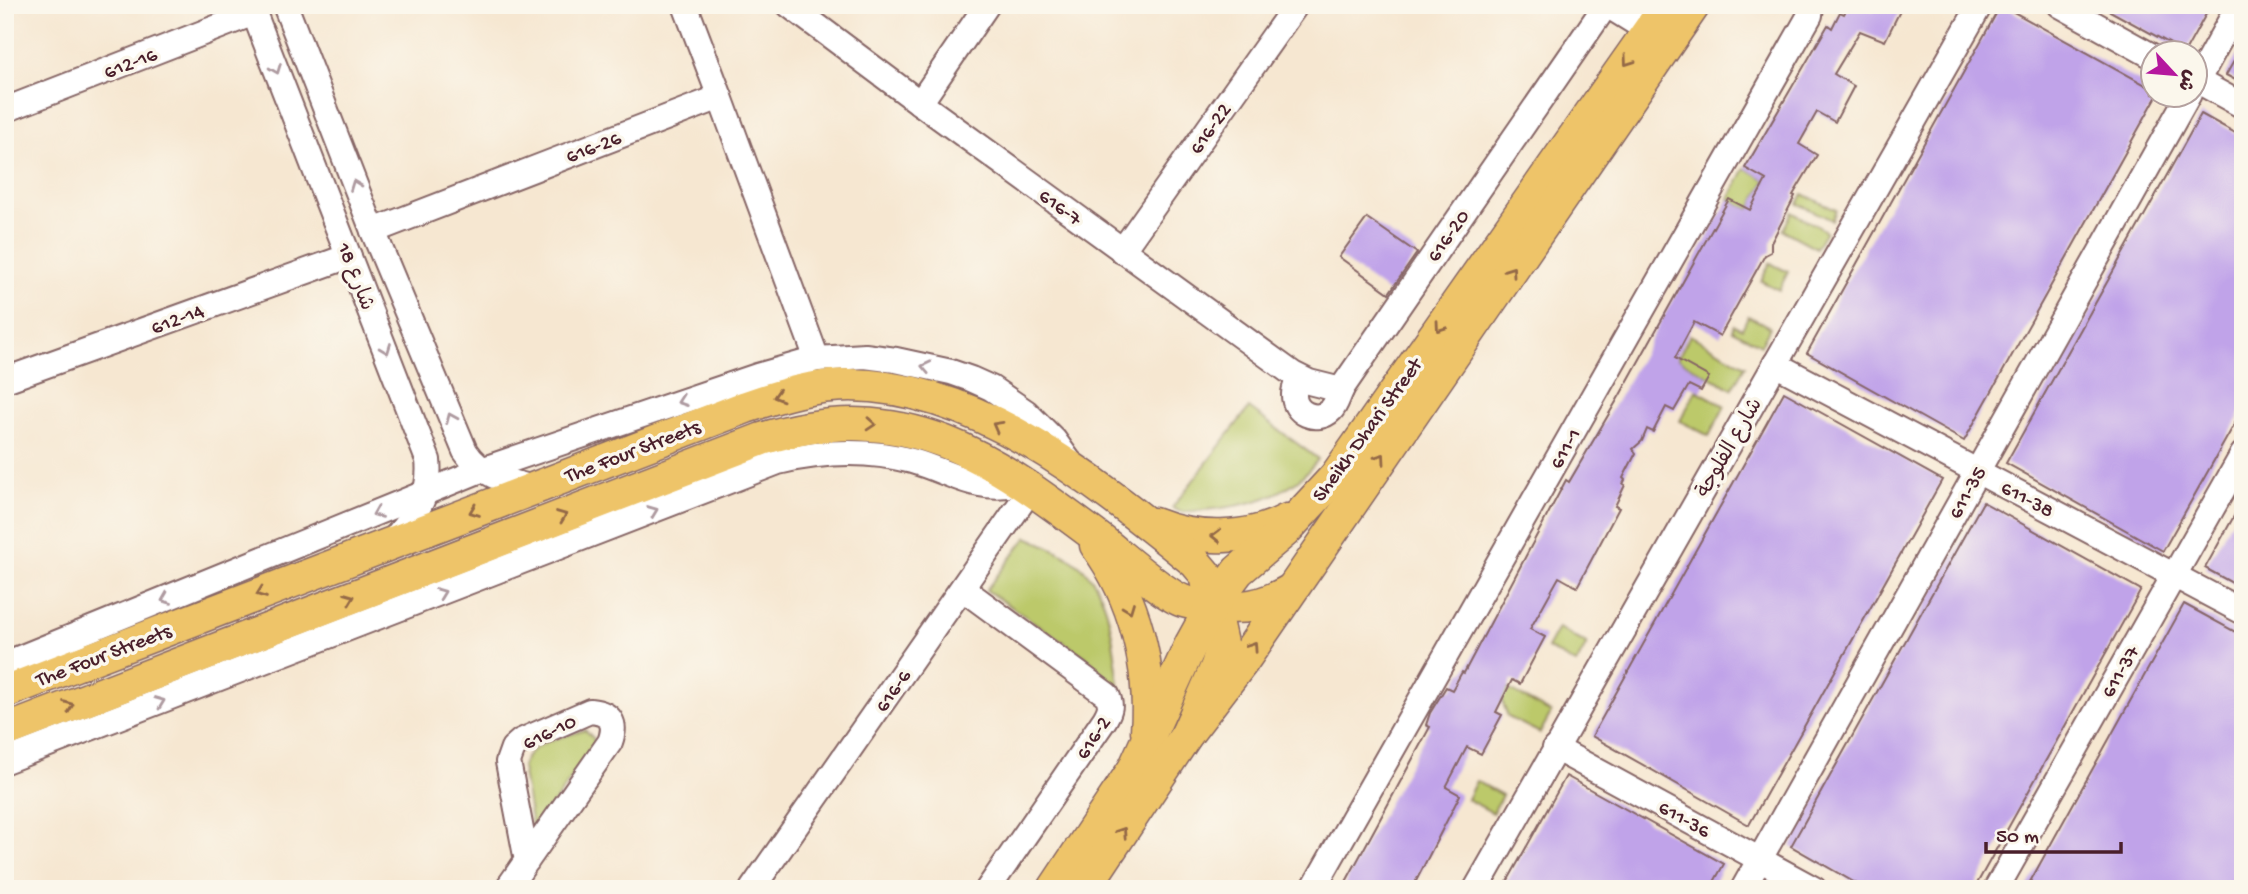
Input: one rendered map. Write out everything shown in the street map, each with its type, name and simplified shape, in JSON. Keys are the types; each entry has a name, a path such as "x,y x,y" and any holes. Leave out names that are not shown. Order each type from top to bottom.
{"main road":[{"name":"Sheikh Dhari Street","path":"1054,889 1120,791 1146,746 1191,644 1212,606 1238,571 1304,512 1335,477 1667,5"},
{"name":"Sheikh Dhari Street","path":"1084,889 1187,734 1243,661 1694,5"},
{"name":"The Four Streets","path":"5,692 783,394 848,385 905,390 960,407 1037,447 1077,473 1195,562 1204,572 1222,648 1217,666 1187,734"},
{"name":"The Four Streets","path":"5,731 750,444 791,430 821,424 881,424 940,439 1026,486 1174,597 1191,603 1236,608 1259,606 1291,590"},
{"path":"1139,518 1166,529 1223,537 1279,525 1304,512"},
{"path":"1083,527 1115,576 1137,631 1147,688 1146,746"}],"street":[{"name":"شارع 18","path":"285,5 373,230 465,451 481,470"},
{"path":"685,5 817,359"},
{"name":"616-7","path":"789,5 1299,378"},
{"path":"920,103 987,5"},
{"name":"616-22","path":"1122,251 1296,5"},
{"path":"1606,5 1648,31"},
{"name":"616-20","path":"1299,378 1294,389 1297,407 1307,415 1320,416 1331,410 1340,390 1606,5"},
{"name":"611-1","path":"1313,889 1810,15 1811,5"},
{"name":"شارع الفلوجة","path":"1476,889 1980,5"},
{"path":"2060,5 2140,49"},
{"name":"611-35","path":"2210,57 2239,5"},
{"name":"شارع 18","path":"252,9 425,450 429,471 426,493"},
{"name":"612-16","path":"5,110 252,9"},
{"path":"2210,92 2243,106"},
{"name":"616-26","path":"373,230 720,97"},
{"name":"611-35","path":"1742,889 2181,108"},
{"name":"612-14","path":"5,380 349,256"},
{"path":"5,664 481,470 757,376 817,359 865,356 931,367 971,379 1026,412 1054,440 1077,473"},
{"name":"611-38","path":"1775,364 2243,612"},
{"path":"5,761 778,462 818,454 860,452 914,462 977,485 1026,486"},
{"name":"611-37","path":"1996,889 2243,454"},
{"path":"481,470 506,481 534,488"},
{"name":"616-6","path":"752,889 963,589 1026,486"},
{"path":"392,542 422,503 426,493"},
{"name":"616-2","path":"963,589 1107,695 1110,702 1110,710 1105,719 988,889"},
{"name":"616-10","path":"507,889 527,861 610,742 614,730 611,719 602,712 590,711 521,741 513,748 508,762 527,861"},
{"name":"611-36","path":"1555,748 1814,889"}],"green space":[{"path":"1745,168 1766,180 1750,210 1729,199"},
{"path":"1803,194 1836,210 1832,220 1798,204"},
{"path":"1792,212 1826,231 1816,248 1783,230"},
{"path":"1770,263 1788,272 1779,290 1761,281"},
{"path":"1748,316 1770,327 1761,345 1732,330 1734,325 1742,329"},
{"path":"1690,335 1745,366 1732,389 1677,359"},
{"path":"1696,390 1725,406 1709,436 1680,421"},
{"path":"1249,408 1318,459 1290,486 1256,501 1181,512 1172,508"},
{"path":"1027,537 1070,558 1088,573 1097,587 1109,620 1120,691 1086,657 986,590"},
{"path":"1558,628 1587,644 1576,664 1547,648"},
{"path":"1503,686 1551,713 1540,733 1508,717 1499,692"},
{"path":"585,730 594,739 594,746 537,827 532,826 522,767 526,758 539,746"},
{"path":"1476,781 1502,795 1493,813 1467,799"}],"building":[{"path":"1849,5 1862,5 1873,11 1876,5 1903,5 1885,41 1860,31 1834,74 1854,86 1835,122 1817,112 1799,144 1817,155 1793,195 1795,196 1771,243 1771,252 1765,255 1720,336 1694,322 1675,358 1709,377 1701,391 1689,385 1674,411 1666,407 1653,432 1647,429 1642,441 1633,449 1636,453 1623,478 1625,485 1615,506 1619,508 1577,587 1559,577 1530,629 1545,637 1520,684 1512,680 1496,712 1502,715 1481,754 1467,747 1446,787 1460,795 1412,889 1342,889 1430,727 1426,725 1430,713 1446,687 1452,690 1462,672 1464,673 1566,480 1569,482 1620,395 1729,199 1750,210 1766,180 1745,168 1828,25 1832,28 1840,12 1844,14"},
{"path":"2001,5 2140,82 2140,108 2150,108 1964,441 1807,353"},
{"path":"2099,5 2211,5 2193,38 2159,38"},
{"path":"2243,45 2243,84 2226,75"},
{"path":"2201,114 2243,137 2243,409 2163,551 2006,463"},
{"path":"1367,218 1417,253 1389,293 1339,257"},
{"path":"1784,392 1942,480 1749,825 1592,736"},
{"path":"2243,500 2243,589 2205,568"},
{"path":"1983,502 2141,590 1974,889 1866,889 1791,846"},
{"path":"2184,604 2243,636 2243,872 2233,889 2026,889"},
{"path":"1566,776 1724,864 1710,889 1503,889"}]}
